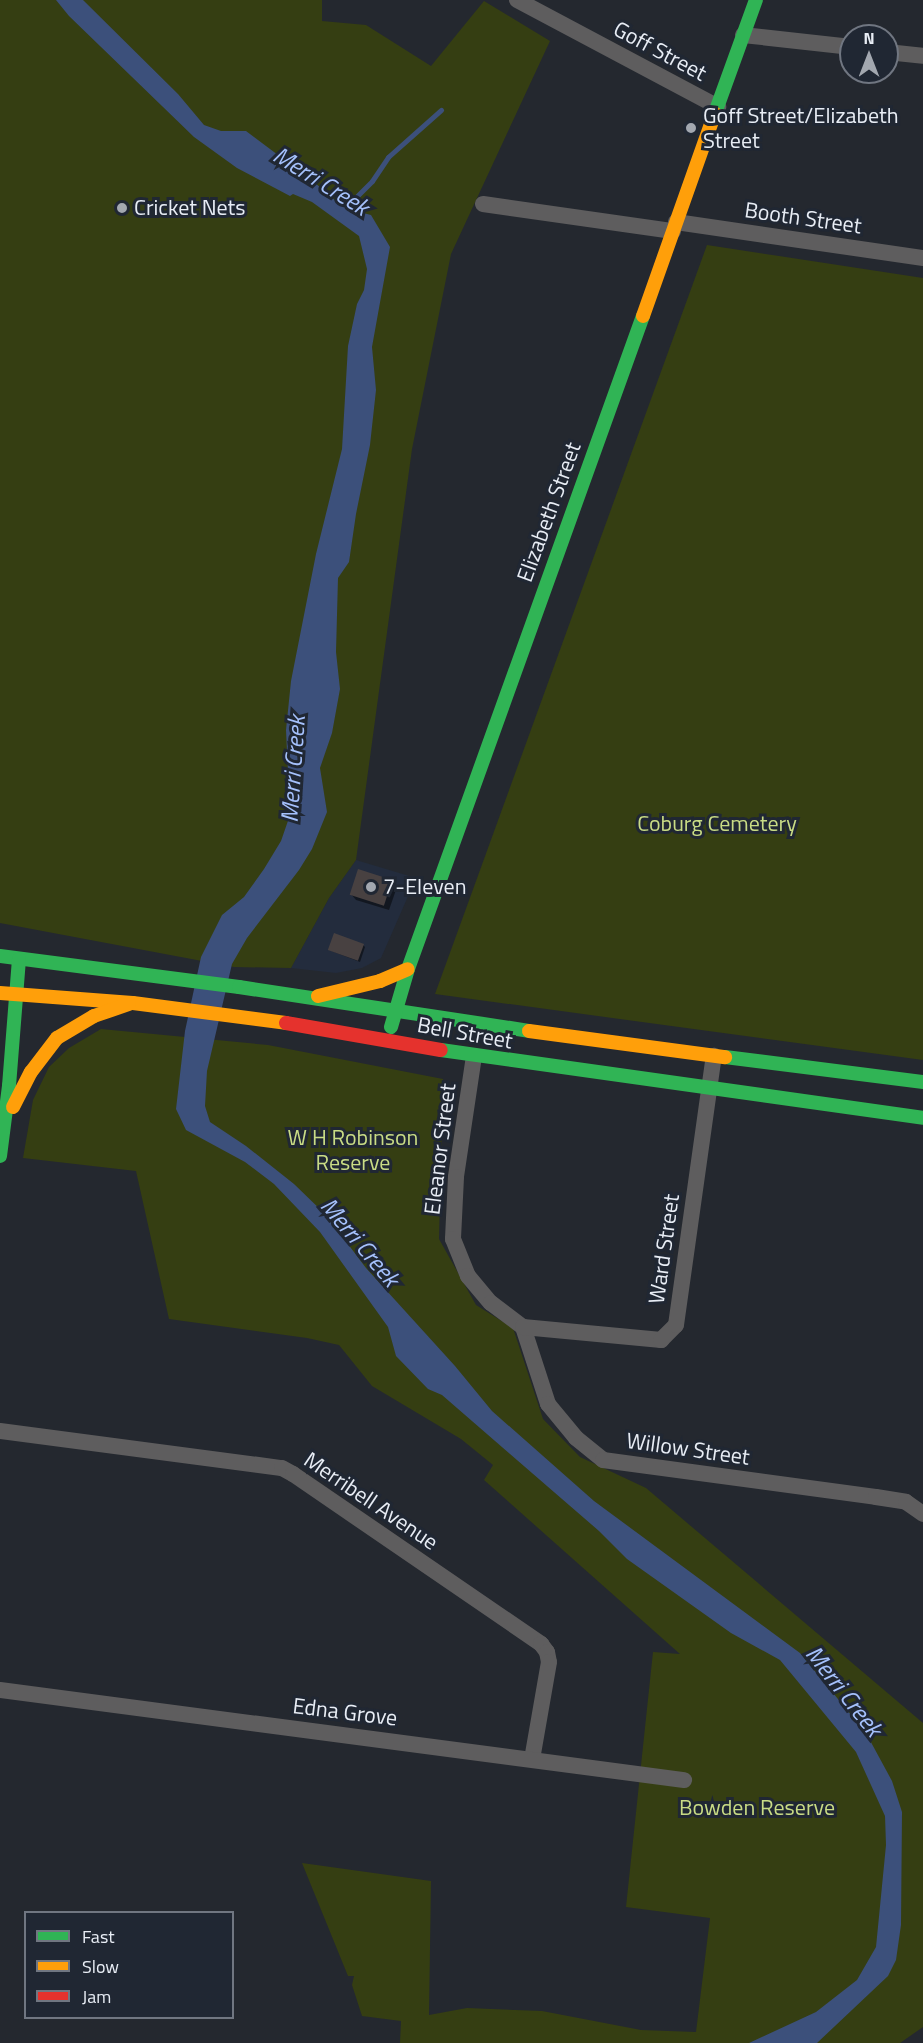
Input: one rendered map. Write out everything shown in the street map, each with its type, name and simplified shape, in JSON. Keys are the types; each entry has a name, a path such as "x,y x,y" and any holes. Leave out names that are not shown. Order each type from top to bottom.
{"main road":[{"name":"Elizabeth Street","path":"387,1041 408,969 756,0"},
{"name":"Bell Street","path":"0,956 239,987 395,1012 714,1056 923,1082"},
{"path":"0,1156 19,958"},
{"path":"311,998 380,981 408,969"},
{"name":"Bell Street","path":"0,993 140,1004 237,1016 474,1056 709,1091 923,1118"},
{"path":"5,1118 21,1096 36,1063 57,1038 94,1016 140,1004"}],"street":[{"name":"Goff Street","path":"517,0 718,107"},
{"path":"743,35 839,46"},
{"path":"899,53 923,56"},
{"name":"Booth Street","path":"483,204 923,258"},
{"name":"Eleanor Street","path":"474,1056 456,1177 453,1239 468,1276 491,1303 523,1327"},
{"name":"Ward Street","path":"523,1327 662,1340 676,1325 714,1056"},
{"name":"Willow Street","path":"523,1327 548,1404 576,1438 603,1460 906,1502 923,1514"},
{"name":"Merribell Avenue","path":"0,1431 282,1468 293,1474 541,1644 547,1652 549,1662 532,1759"},
{"name":"Edna Grove","path":"0,1690 684,1780"}],"shaded area":[{"name":"7-Eleven","path":"356,860 416,878 381,958 362,968 336,973 291,968 329,898"}],"green space":[{"path":"0,0 322,0 322,21 366,25 431,66 484,1 550,41 451,254 412,449 356,860 329,898 291,968 234,967 0,923"},
{"name":"Coburg Cemetery","path":"707,245 923,278 923,1060 435,994"},
{"name":"Bowden Reserve","path":"101,1029 268,1045 443,1079 439,1239 476,1305 513,1328 543,1419 580,1457 646,1488 923,1723 923,2027 900,2043 400,2043 401,2021 362,2016 352,1985 354,1976 348,1976 302,1863 431,1881 429,2015 467,2008 542,2011 641,2030 696,2032 710,1918 626,1907 653,1652 680,1654 484,1480 493,1465 461,1439 372,1386 339,1345 307,1338 169,1319 136,1171 23,1158 33,1100 49,1067 69,1048"}],"water":[{"name":"Merri Creek","path":"56,0 83,0 178,94 204,125 221,131 246,131 314,182 344,208 371,215 390,247 372,347 376,390 370,445 349,562 338,578 336,652 340,689 332,733 320,768 327,812 312,849 299,870 247,938 232,964 207,1071 205,1106 210,1122 246,1146 294,1184 326,1215 366,1268 455,1366 492,1411 594,1501 800,1653 866,1733 892,1781 902,1812 901,1925 896,1960 888,1976 817,2043 749,2043 816,2012 857,1980 876,1947 886,1845 885,1816 856,1752 780,1660 731,1633 627,1559 599,1531 442,1395 428,1389 396,1356 388,1327 320,1232 274,1184 245,1162 186,1130 176,1109 185,1031 201,957 222,915 244,897 264,869 281,841 290,815 286,730 291,681 316,554 342,449 348,346 357,304 364,290 367,269 359,236 312,202 293,194 290,196 237,168 194,137 69,16"}],"building":[{"name":"7-Eleven","path":"358,869 392,880 384,906 350,895"},
{"path":"334,933 364,944 358,961 328,950"}],"waterway":[{"name":"Merri Creek","path":"340,213 372,181 388,157 441,110"}],"traffic: fast":[{"path":"715,113 756,0"},
{"path":"391,1027 408,969 643,316"},
{"path":"0,956 239,987 529,1031"},
{"path":"0,1156 9,1086 19,959"},
{"path":"441,1050 923,1118"},
{"path":"725,1057 923,1082"}],"traffic: slow":[{"path":"643,316 715,113"},
{"path":"318,996 380,981 408,969"},
{"path":"0,993 133,1003 286,1023"},
{"path":"13,1107 31,1072 57,1038 94,1016 129,1004"},
{"path":"529,1031 725,1057"}],"traffic: jam":[{"path":"286,1023 441,1050"}],"place":[{"name":"Goff Street/Elizabeth Street","path":"691,128"},
{"name":"Cricket Nets","path":"122,208"},
{"name":"7-Eleven","path":"371,887"}],"park label":[{"name":"W H Robinson Reserve","path":"353,1150"}]}
